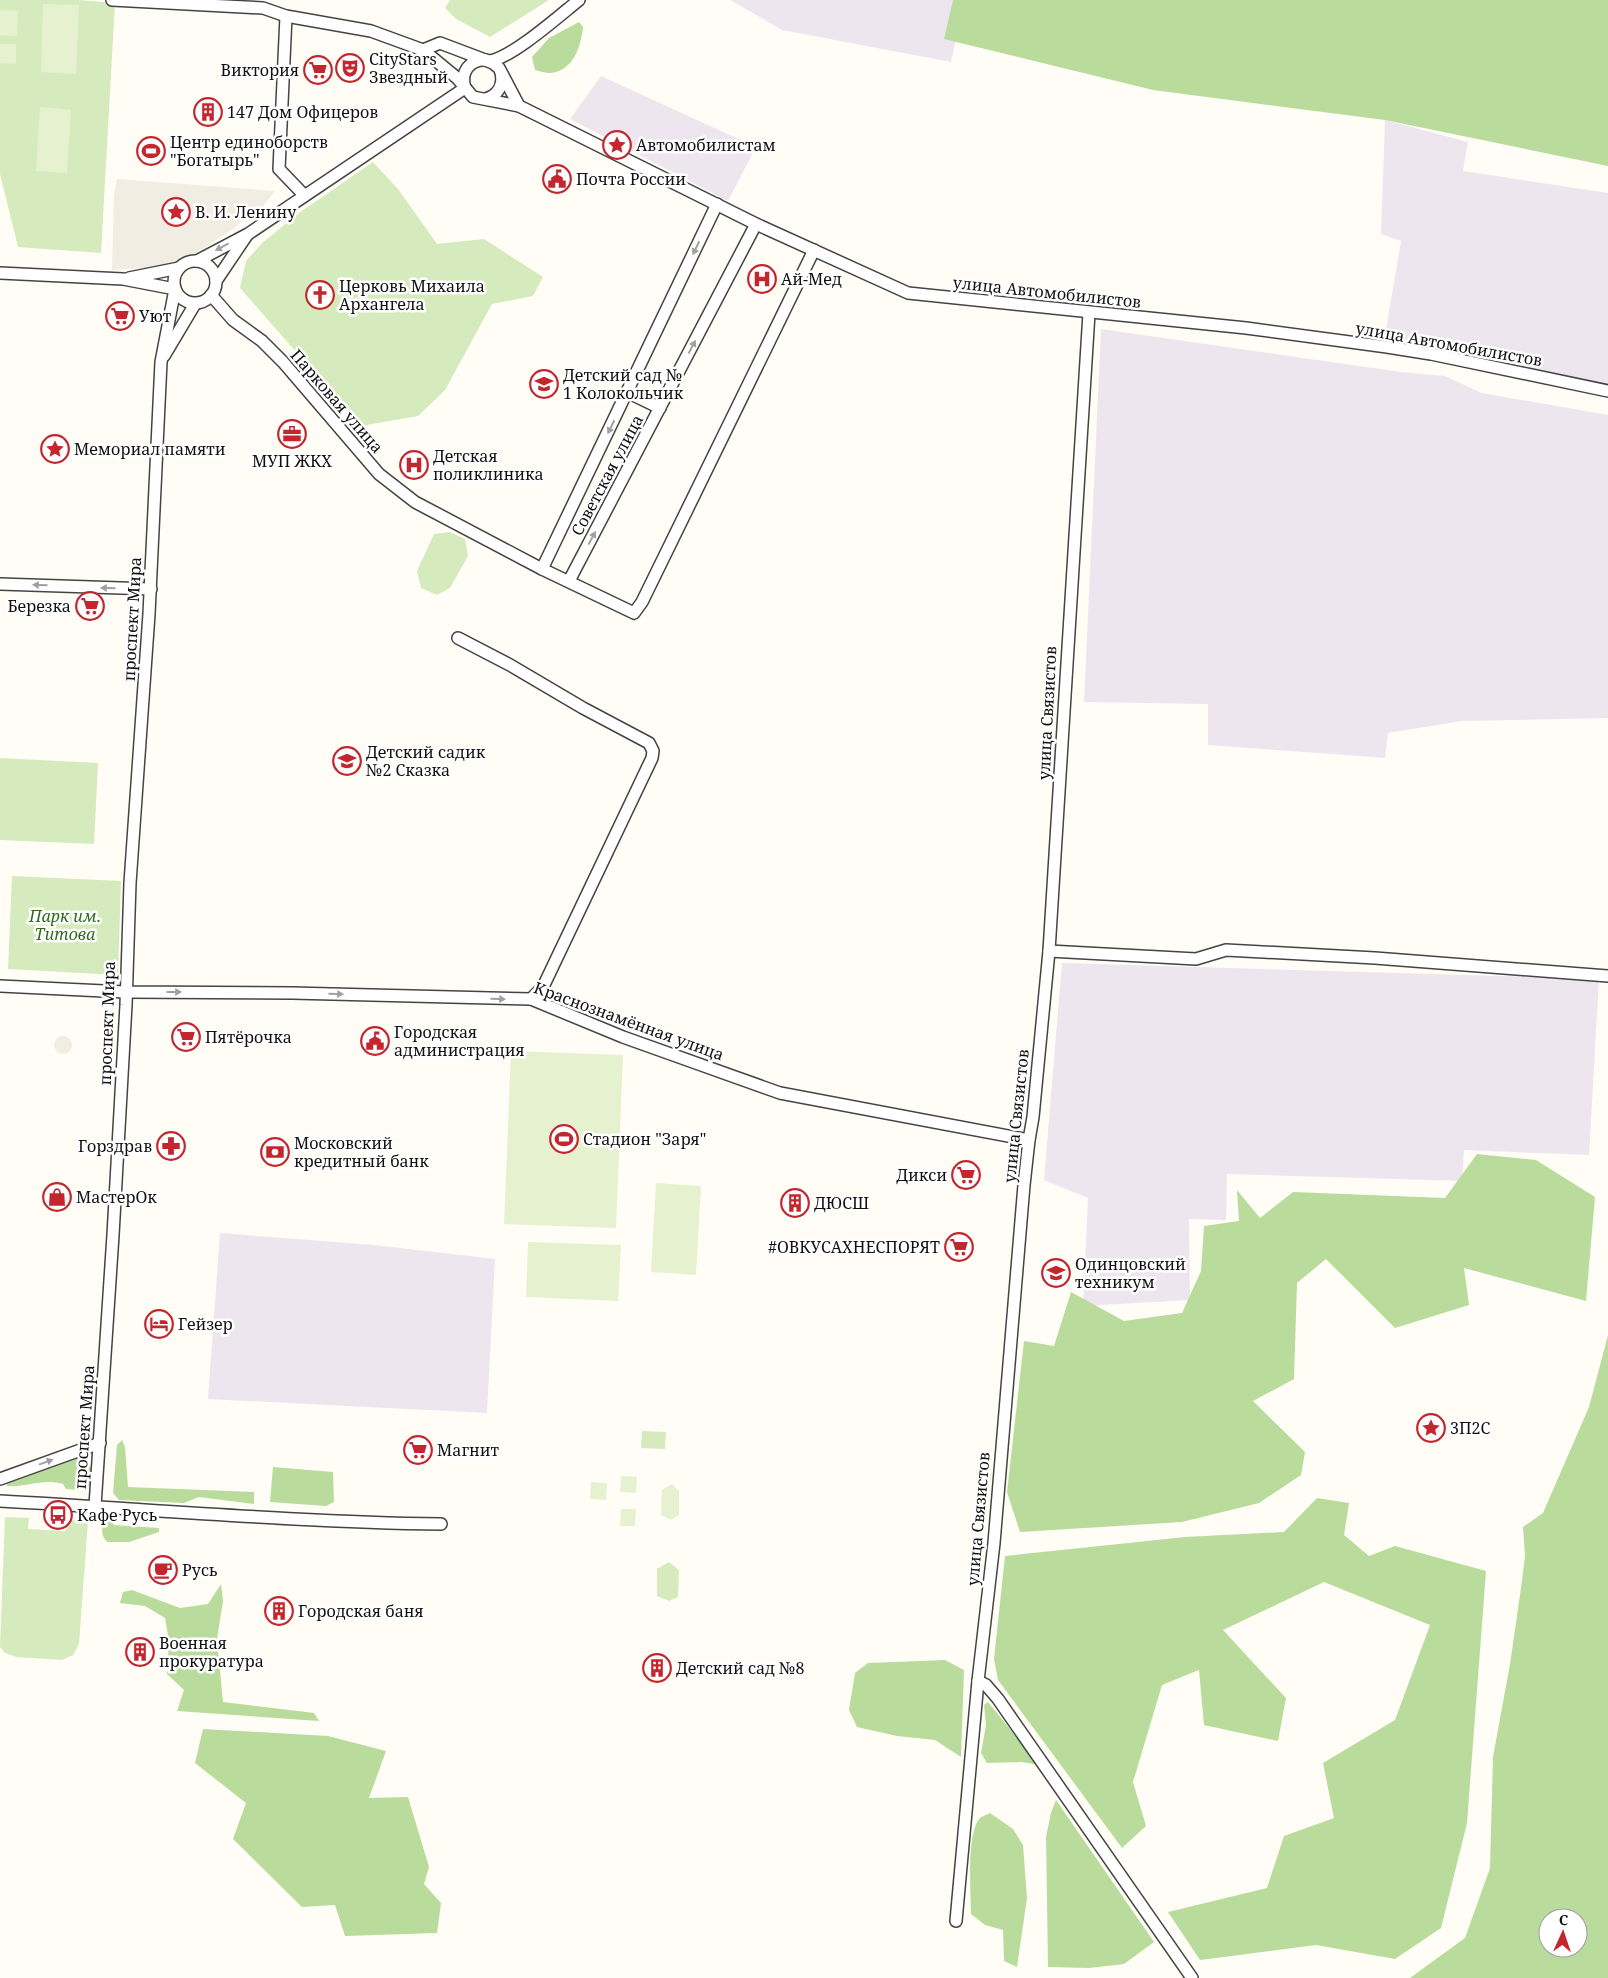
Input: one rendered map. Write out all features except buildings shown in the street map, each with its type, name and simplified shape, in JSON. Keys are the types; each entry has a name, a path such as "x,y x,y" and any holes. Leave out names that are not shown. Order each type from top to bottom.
{"street":[{"path":"112,0 263,8 286,16 371,31 423,50 457,78 473,97 491,98 499,91 502,81 494,65"},
{"path":"465,88 463,76 470,64 475,61 494,65 579,0"},
{"path":"286,16 279,169 304,195"},
{"path":"423,50 440,43 494,65 519,106"},
{"path":"123,280 180,268 248,234 465,88"},
{"name":"улица Автомобилистов","path":"486,99 519,106 756,224 908,293 1246,328 1387,346 1608,391"},
{"path":"542,569 717,204"},
{"name":"Советская улица","path":"569,581 756,224"},
{"path":"180,268 174,281 175,289 180,297 195,304 208,299 214,291 216,281 248,234"},
{"name":"Парковая улица","path":"211,295 233,320 262,341 283,362 379,474 415,502 542,569 634,613 642,602 814,250"},
{"path":"197,261 208,266 213,271 216,281"},
{"path":"0,273 123,280 175,289"},
{"name":"проспект Мира","path":"95,1506 126,1005 129,889 151,589 161,362 175,289"},
{"name":"проспект Мира","path":"161,362 195,304"},
{"name":"улица Связистов","path":"956,1921 978,1681 994,1542 1028,1140 1034,1117 1049,951 1089,313"},
{"path":"628,392 660,408"},
{"path":"0,584 151,589"},
{"path":"458,638 649,743 653,751 652,758 543,987 530,999"},
{"path":"1049,951 1196,959 1226,950 1375,958 1608,976"},
{"name":"Краснознамённая улица","path":"0,986 125,992 292,993 530,999 632,1040 780,1093 1028,1140"},
{"path":"0,1479 100,1443"},
{"path":"0,1501 262,1518 441,1524"},
{"path":"978,1681 986,1685 998,1699 1192,1978"}],"shaded area":[{"path":"730,0 965,0 951,62 782,30"},
{"path":"601,76 756,147 728,201 570,119"},
{"path":"1385,120 1468,142 1463,171 1608,193 1608,387 1385,335 1401,241 1381,234"},
{"path":"117,179 275,191 263,206 189,258 170,266 112,270 114,195"},
{"path":"1101,329 1401,372 1445,376 1482,393 1608,415 1608,718 1462,721 1388,733 1385,758 1208,745 1208,704 1084,702"},
{"path":"1062,963 1599,979 1589,1155 1464,1150 1462,1181 1227,1174 1226,1220 1189,1219 1190,1300 1083,1306 1088,1198 1044,1180"},
{"path":"59,1036 67,1036 72,1041 70,1052 59,1054 54,1049 54,1041"},
{"path":"220,1233 374,1245 495,1259 487,1413 208,1399"}],"green space":[{"path":"0,0 78,0 115,3 101,253 18,247 0,174"},
{"path":"450,0 549,0 490,37 456,19 445,8"},
{"path":"953,0 1608,0 1608,166 1385,120 1153,90 944,39"},
{"path":"43,4 79,5 76,74 41,72"},
{"path":"0,10 18,11 17,36 0,35"},
{"path":"579,22 583,27 582,34 578,49 571,62 559,71 551,73 535,70 532,57 549,38"},
{"path":"0,44 16,44 16,64 0,63"},
{"path":"40,107 71,110 67,173 36,171"},
{"path":"373,162 398,189 437,244 484,239 543,277 533,296 492,304 445,390 418,416 361,426 240,288 246,261 262,243 299,213"},
{"path":"450,532 465,539 468,556 450,588 437,595 421,588 417,571 434,534"},
{"path":"0,758 98,763 94,844 0,840"},
{"name":"Парк им. Титова","path":"12,876 121,881 118,975 8,969"},
{"name":"Стадион \"Заря\"","path":"511,1051 623,1055 616,1228 504,1224"},
{"path":"1477,1154 1536,1160 1595,1197 1586,1301 1464,1268 1469,1305 1395,1328 1326,1259 1297,1283 1294,1379 1253,1401 1305,1452 1301,1475 1259,1503 1182,1522 1020,1532 1007,1492 1024,1341 1054,1346 1071,1292 1124,1321 1182,1313 1201,1271 1204,1226 1239,1221 1237,1190 1260,1218 1293,1192 1445,1198"},
{"path":"656,1183 701,1186 696,1275 651,1272"},
{"path":"528,1242 621,1245 618,1301 526,1297"},
{"path":"1608,1335 1608,1978 1410,1978 1465,1938 1490,1868 1493,1757 1510,1664 1522,1581 1525,1556 1523,1527 1543,1513 1589,1407"},
{"path":"642,1431 666,1432 665,1449 641,1448"},
{"path":"122,1440 125,1447 128,1487 254,1492 254,1504 199,1497 184,1503 119,1500 113,1493 117,1445"},
{"path":"80,1456 79,1490 66,1489 63,1484 55,1482 7,1486 7,1483"},
{"path":"86,1457 90,1464 91,1476 88,1488 84,1488"},
{"path":"273,1467 333,1472 334,1502 326,1506 270,1502"},
{"path":"621,1476 637,1477 636,1493 620,1492"},
{"path":"591,1482 607,1483 606,1500 590,1499"},
{"path":"672,1484 679,1491 679,1515 671,1520 661,1515 662,1490"},
{"path":"1317,1498 1349,1503 1344,1535 1369,1556 1395,1546 1486,1571 1467,1823 1441,1928 1395,1959 1316,1945 1200,1960 1168,1912 1267,1888 1284,1836 1334,1818 1323,1763 1395,1720 1430,1625 1324,1582 1223,1630 1286,1698 1278,1741 1204,1725 1199,1670 1162,1685 1133,1782 1146,1826 1122,1848 998,1680 994,1659 1005,1556 1185,1537 1284,1532"},
{"path":"621,1509 636,1509 635,1526 620,1526"},
{"path":"5,1517 29,1518 28,1529 66,1531 67,1520 88,1521 79,1644 73,1655 62,1660 17,1657 5,1653 0,1647"},
{"path":"111,1518 114,1525 159,1528 159,1532 129,1542 107,1542 102,1534 104,1519"},
{"path":"669,1562 679,1570 678,1597 669,1601 657,1596 657,1569"},
{"path":"221,1584 223,1601 217,1639 223,1702 314,1713 319,1721 177,1711 184,1690 167,1674 169,1641 165,1618 145,1606 120,1603 123,1592 132,1590 180,1608 208,1604"},
{"path":"945,1660 964,1670 961,1757 935,1740 897,1736 857,1727 849,1710 855,1673 868,1663"},
{"path":"988,1702 1039,1765 1022,1762 987,1763 981,1753 986,1725 984,1705"},
{"path":"203,1729 328,1736 386,1751 369,1798 408,1797 429,1867 424,1884 441,1903 437,1933 345,1936 335,1905 302,1907 233,1839 246,1803 195,1763"},
{"path":"1056,1800 1154,1942 1124,1964 1089,1968 1048,1967 1046,1837"},
{"path":"990,1813 1013,1829 1023,1845 1027,1898 1017,1967 1004,1961 1003,1930 985,1925 971,1914 970,1864 973,1836 980,1818"}],"place":[{"name":"CityStars Звездный","path":"350,68"},
{"name":"Виктория","path":"318,70"},
{"name":"147 Дом Офицеров","path":"208,112"},
{"name":"Автомобилистам","path":"617,145"},
{"name":"Центр единоборств \"Богатырь\"","path":"151,151"},
{"name":"Почта России","path":"557,179"},
{"name":"В. И. Ленину","path":"176,212"},
{"name":"Ай-Мед","path":"762,279"},
{"name":"Церковь Михаила Архангела","path":"320,295"},
{"name":"Уют","path":"120,316"},
{"name":"Детский сад № 1 Колокольчик","path":"544,384"},
{"name":"МУП ЖКХ","path":"292,434"},
{"name":"Мемориал памяти","path":"55,449"},
{"name":"Детская поликлиника","path":"414,465"},
{"name":"Березка","path":"90,606"},
{"name":"Детский садик №2 Сказка","path":"347,761"},
{"name":"Пятёрочка","path":"186,1037"},
{"name":"Городская администрация","path":"375,1041"},
{"name":"Стадион \"Заря\"","path":"564,1139"},
{"name":"Горздрав","path":"171,1146"},
{"name":"Московский кредитный банк","path":"275,1152"},
{"name":"Дикси","path":"966,1175"},
{"name":"МастерОк","path":"57,1197"},
{"name":"ДЮСШ","path":"795,1203"},
{"name":"#ОВКУСАХНЕСПОРЯТ","path":"959,1247"},
{"name":"Одинцовский техникум","path":"1056,1273"},
{"name":"Гейзер","path":"159,1324"},
{"name":"3П2С","path":"1431,1428"},
{"name":"Магнит","path":"418,1450"},
{"name":"Кафе Русь","path":"58,1515"},
{"name":"Русь","path":"163,1570"},
{"name":"Городская баня","path":"279,1611"},
{"name":"Военная прокуратура","path":"140,1652"},
{"name":"Детский сад №8","path":"657,1668"}]}
